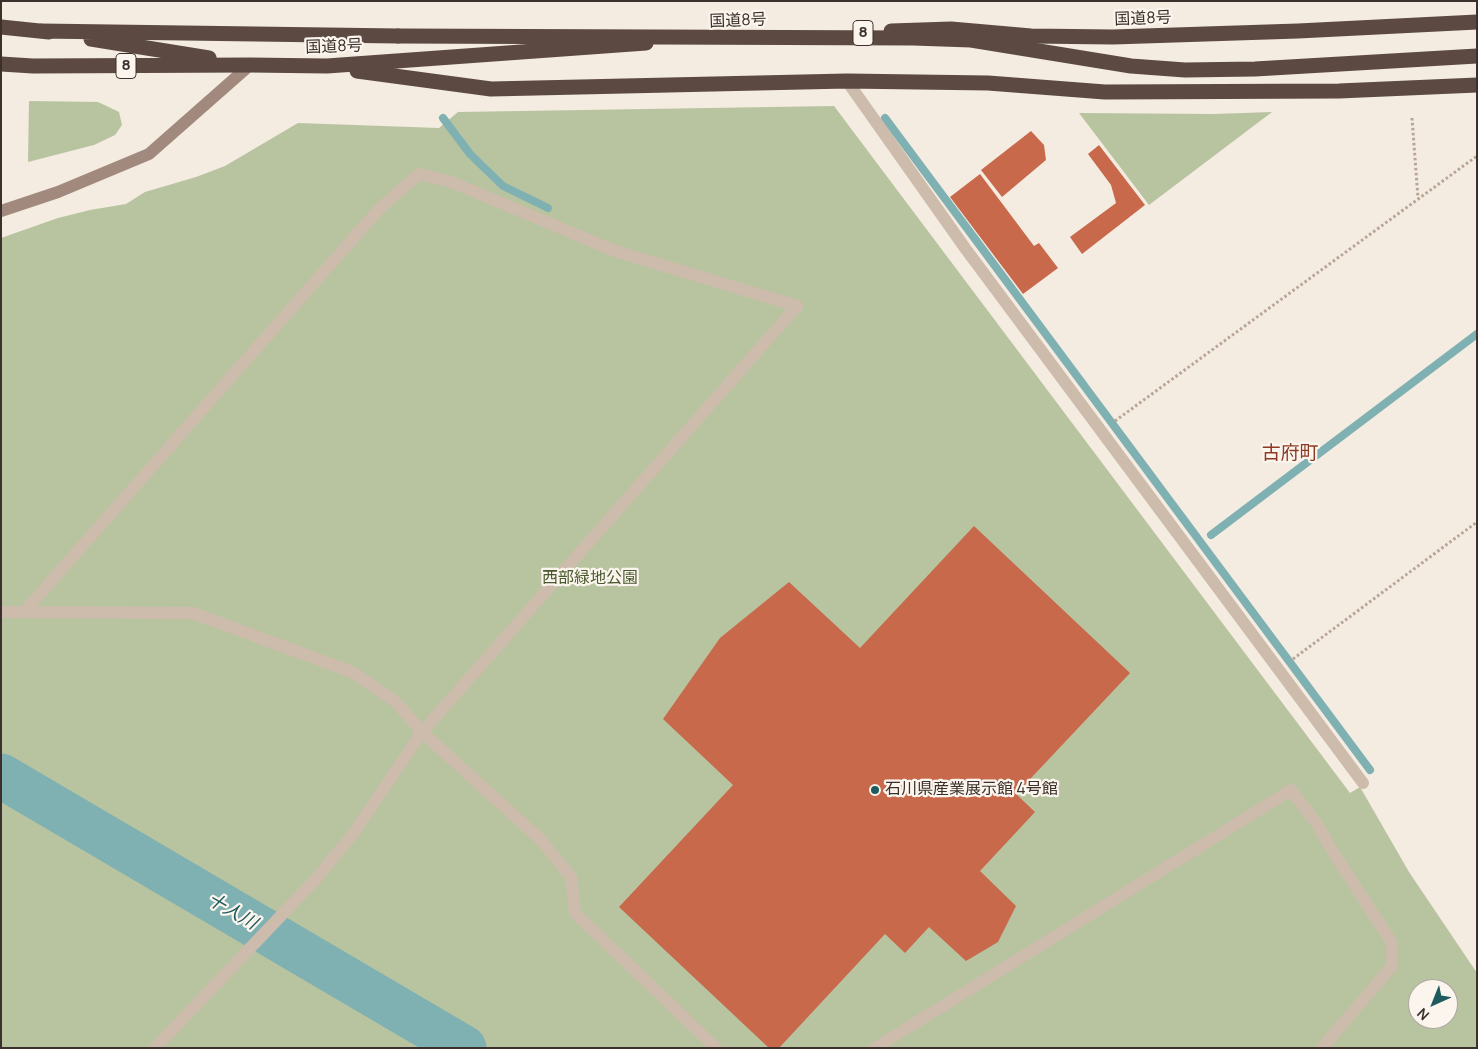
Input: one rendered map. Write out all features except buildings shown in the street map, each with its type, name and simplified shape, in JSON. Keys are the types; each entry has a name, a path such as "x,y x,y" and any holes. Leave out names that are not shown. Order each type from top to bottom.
{"highway":[{"name":"国道8号","path":"1,64 34,66 327,66 677,41 951,29 1031,36 1113,37 1298,31 1477,22"},
{"path":"1,27 41,31 250,65"},
{"path":"41,31 398,36 913,38 971,40 1131,66 1186,70 1256,69 1477,56"},
{"path":"327,66 491,89 847,81 988,83 1105,92 1339,90 1477,85"}],"main road":[{"path":"1,211 58,192 149,154 250,65"}],"street":[{"path":"847,81 965,248 1100,432 1363,783"},
{"path":"24,612 379,209 419,174 448,181 615,251 798,306 422,732 353,834 315,880 155,1048"},
{"path":"1,612 193,613 352,672 395,702 422,732 541,840 571,877 575,912 716,1048"},
{"path":"875,1048 1291,790 1317,824 1392,943 1392,966 1322,1048"}],"path":[{"path":"1412,118 1418,199"},
{"path":"1100,432 1477,156"},
{"path":"1278,670 1477,522"}],"green space":[{"path":"29,101 98,102 119,112 122,125 115,135 94,145 28,162"},
{"name":"西部緑地公園","path":"834,106 1350,793 1360,787 1409,872 1477,973 1477,1048 1,1048 1,238 58,218 126,204 145,192 225,166 298,123 439,128 458,112"},
{"path":"1272,112 1149,205 1079,113 1214,114"}],"waterway":[{"path":"443,118 470,154 503,186 548,208"},
{"path":"885,118 1370,770"},
{"path":"1211,535 1477,334"},
{"name":"十人川","path":"1,776 464,1048"}],"place":[{"name":"石川県産業展示館 4号館","path":"875,790"}],"district":[{"name":"古府町","path":"1290,454"}]}
